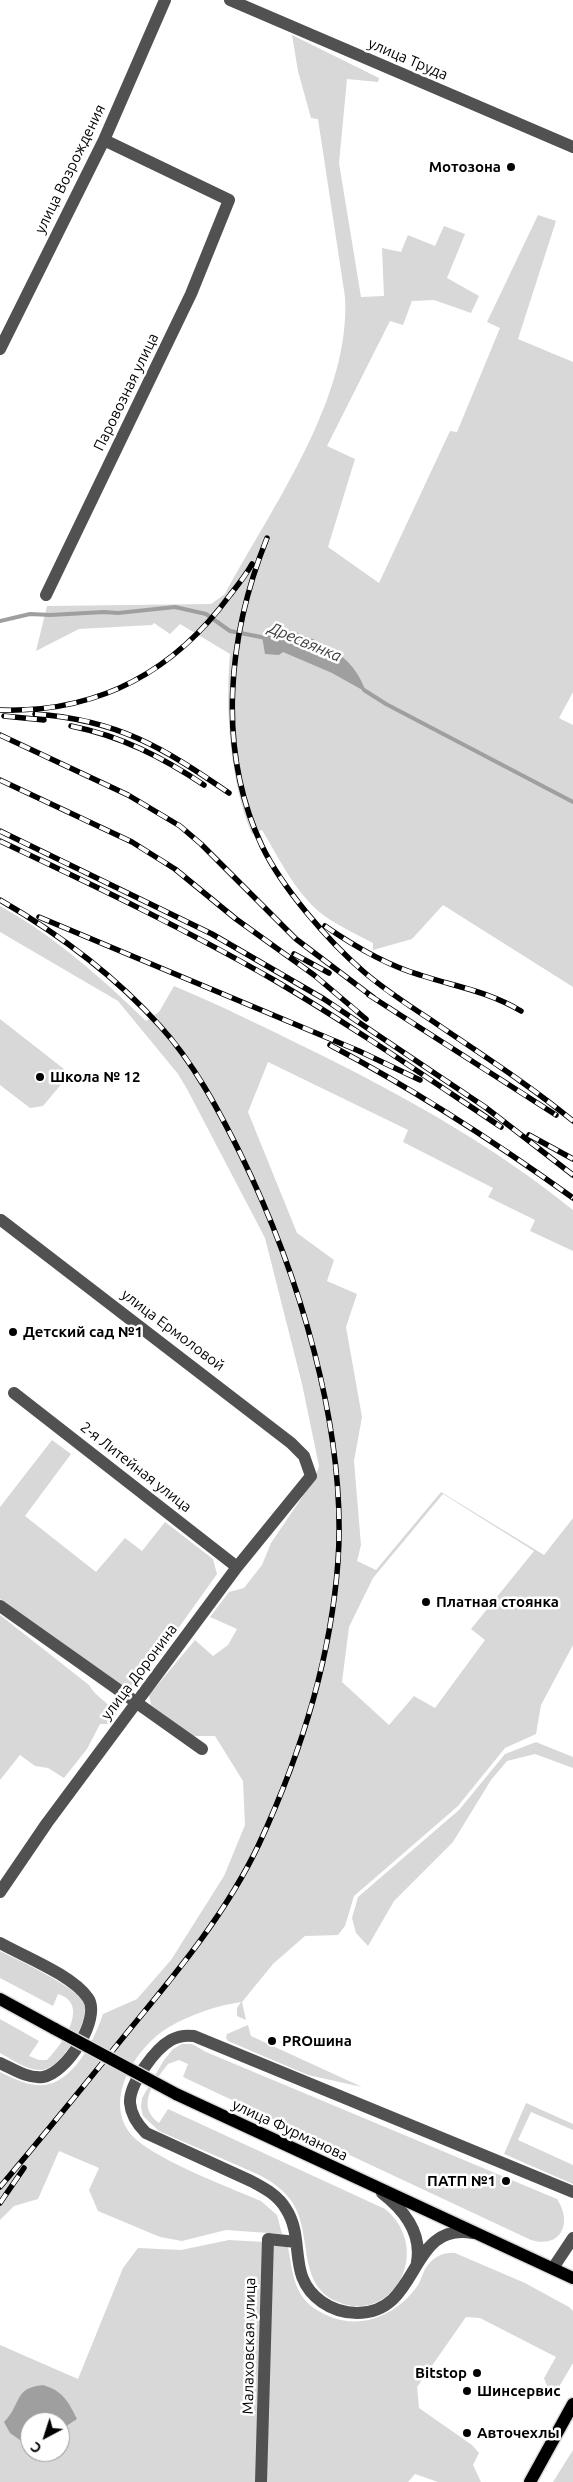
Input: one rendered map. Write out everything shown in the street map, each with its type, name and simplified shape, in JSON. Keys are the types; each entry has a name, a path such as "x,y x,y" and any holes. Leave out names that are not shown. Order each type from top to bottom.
{"main road":[{"name":"улица Фурманова","path":"0,1999 176,2094 573,2278"},
{"path":"530,2482 573,2404"},
{"path":"549,2449 573,2416"}],"street":[{"name":"улица Возрождения","path":"0,349 104,140 165,0"},
{"name":"улица Труда","path":"230,0 573,147"},
{"name":"Паровозная улица","path":"46,595 191,294 229,200 104,140"},
{"name":"улица Ермоловой","path":"2,1220 198,1369 291,1443 304,1456 312,1476"},
{"name":"2-я Литейная улица","path":"14,1393 237,1567"},
{"name":"улица Доронина","path":"0,1892 136,1702 237,1567 312,1476"},
{"path":"0,1606 202,1749"},
{"path":"0,1943 81,1990 92,2008 92,2019 74,2052 53,2074 44,2077 33,2077 0,2062"},
{"path":"475,2234 450,2232 439,2237 421,2256 415,2270 400,2293 388,2304 374,2311 342,2312 328,2306 306,2288 301,2276 296,2242 287,2210 267,2190 157,2140 139,2126 132,2114 130,2102 133,2089 152,2058 172,2039 185,2035 194,2036 573,2192"},
{"path":"375,2187 394,2202 412,2226 417,2240 418,2255 415,2270"},
{"path":"553,2268 573,2238"},
{"name":"Малаховская улица","path":"261,2482 268,2239 296,2242"}],"shaded area":[{"path":"292,35 379,78 378,82 347,79 339,163 361,297 384,296 382,248 401,252 408,235 435,246 444,226 465,234 447,278 479,296 471,313 434,300 412,301 403,325 390,321 327,446 355,459 328,547 379,583 450,431 457,432 500,328 487,322 538,215 556,221 518,339 573,362 573,692 559,718 573,725 573,987 443,905 412,939 373,950 373,943 329,919 308,901 291,878 262,830 252,834 245,814 234,769 231,746 228,698 230,654 180,624 170,634 154,623 152,625 79,629 36,651 47,606 211,604 225,594 285,489 322,413 335,374 343,336 345,297 318,119 311,118 298,71"},
{"path":"0,906 58,944 112,989 146,1021 159,1012 174,986 262,1026 416,1105 481,1144 573,1210 573,1251 530,1231 535,1220 488,1197 493,1188 403,1142 408,1130 268,1062 248,1112 297,1233 334,1260 327,1281 357,1294 346,1327 362,1417 354,1461 361,1545 357,1561 376,1570 441,1492 544,1555 573,1518 573,1645 541,1705 536,1734 505,1748 458,1806 354,1896 345,1926 338,1935 305,1936 273,1964 242,2002 246,2020 237,2016 237,2008 241,2002 213,2008 186,2018 157,2036 135,2060 127,2074 120,2104 123,2119 130,2133 154,2152 171,2162 261,2201 277,2215 282,2234 226,2230 182,2241 160,2237 98,2211 89,2190 99,2168 59,2151 38,2199 14,2206 0,2220 0,2072 22,2082 36,2085 49,2084 60,2079 70,2071 79,2061 94,2037 103,2014 137,1999 171,1960 224,1876 245,1825 243,1781 215,1736 193,1736 151,1705 149,1695 195,1640 213,1656 228,1645 237,1629 210,1617 229,1592 244,1588 262,1565 271,1543 315,1478 319,1466 302,1384 265,1238 187,1089 178,1074 118,1001 0,932","holes":["443,1494 534,1551 471,1629 485,1640 435,1708 414,1696 389,1725 342,1682 349,1627 373,1578"]},
{"path":"0,1019 64,1069 64,1081 43,1106 30,1108 0,1085"},
{"path":"52,1440 71,1454 25,1516 96,1572 125,1538 142,1551 165,1522 213,1559 217,1574 137,1686 124,1687 0,1599 0,1507"},
{"path":"0,1615 89,1685 116,1715 109,1724 100,1724 87,1749 64,1778 48,1768 35,1766 20,1755 0,1780"},
{"path":"536,1742 573,1757 573,1768 535,1754 507,1761 491,1780 453,1842 394,1901 368,1946 356,1933 352,1918 358,1897 459,1810 505,1754"},
{"path":"0,1951 59,1982 70,1989 84,2003 85,2011 79,2032 65,2053 49,2068 42,2070 31,2069 0,2053 0,2019 39,2041 29,2056 39,2060 47,2060 66,2035 73,2015 72,2006 68,1999 58,1994 53,2006 0,1978"},
{"path":"248,2025 251,2036 362,2087 308,2075 228,2041 226,2038 227,2034"},
{"path":"182,2044 192,2044 206,2052 557,2199 564,2217 564,2225 561,2232 550,2241 531,2240 183,2077 188,2064 179,2060 168,2064 157,2078 149,2094 148,2109 159,2123 168,2109 385,2209 399,2225 406,2244 406,2262 400,2279 390,2293 375,2303 358,2306 338,2302 325,2295 311,2274 300,2220 292,2201 283,2191 255,2173 159,2131 143,2116 142,2098 164,2060 173,2049"},
{"path":"526,2103 573,2124 573,2130 531,2112 518,2140 573,2165 573,2184 504,2154"},
{"path":"229,2240 264,2242 257,2482 0,2482 0,2345 78,2379 123,2268 138,2248 181,2250"},
{"path":"271,2245 288,2247 292,2270 298,2290 303,2298 319,2311 343,2321 368,2320 391,2311 410,2295 418,2285 425,2269 434,2259 440,2255 455,2253 525,2283 569,2307 573,2311 573,2363 556,2392 553,2392 547,2386 544,2378 556,2357 480,2318 466,2317 417,2387 419,2408 472,2445 479,2453 473,2465 481,2482 438,2482 415,2474 408,2482 263,2482"},
{"path":"573,2450 573,2482 553,2482"}],"water":[{"path":"281,628 321,643 343,658 352,667 366,692 332,673 283,652 279,655 265,654 262,636 267,630"},
{"path":"43,2385 55,2390 71,2407 77,2419 70,2424 70,2412 20,2412 20,2440 10,2433 4,2422 22,2393 33,2387"}],"waterway":[{"name":"Дресвянка","path":"0,621 30,614 118,613 175,607 206,614 230,631 266,638"},
{"name":"Дресвянка","path":"364,690 386,704 573,802"}],"railway":[{"path":"267,538 243,613 236,653 233,692 233,731 238,771 247,809 262,846 281,879 307,914 350,960 380,985 521,1081 573,1121"},
{"path":"0,710 35,709 69,704 100,695 130,683 158,666 184,646 208,622 239,584 252,564"},
{"path":"35,714 91,722 138,738 182,762 229,793"},
{"path":"4,716 44,720"},
{"path":"71,726 89,730 140,749 173,765 204,785"},
{"path":"0,735 128,795 180,826 201,844 296,939 374,998"},
{"path":"0,780 132,842 175,869 236,919 314,975 366,1019"},
{"path":"0,831 212,934 324,999 485,1107 573,1175"},
{"path":"0,841 173,925 274,980 501,1127"},
{"path":"0,900 64,941 105,973 142,1007 172,1040 194,1070 214,1103 261,1199 299,1299 314,1351 326,1405 335,1458 339,1510 338,1561 334,1597 321,1670 288,1776 259,1844 217,1917 183,1963 0,2187"},
{"path":"39,917 359,1051 420,1080"},
{"path":"325,926 359,948 395,966 484,994 521,1011"},
{"path":"294,954 329,973"},
{"path":"369,995 556,1115"},
{"path":"330,1045 454,1117 573,1198"},
{"path":"529,1135 573,1159"},
{"path":"0,2203 24,2168"}],"place":[{"name":"Мотозона","path":"511,167"},
{"name":"Школа № 12","path":"40,1077"},
{"name":"Детский сад №1","path":"13,1332"},
{"name":"Платная стоянка","path":"426,1602"},
{"name":"PROшина","path":"272,2041"},
{"name":"ПАТП №1","path":"506,2181"},
{"name":"Bitstop","path":"477,2373"},
{"name":"Шинсервис","path":"467,2391"},
{"name":"Авточехлы","path":"467,2433"}]}
